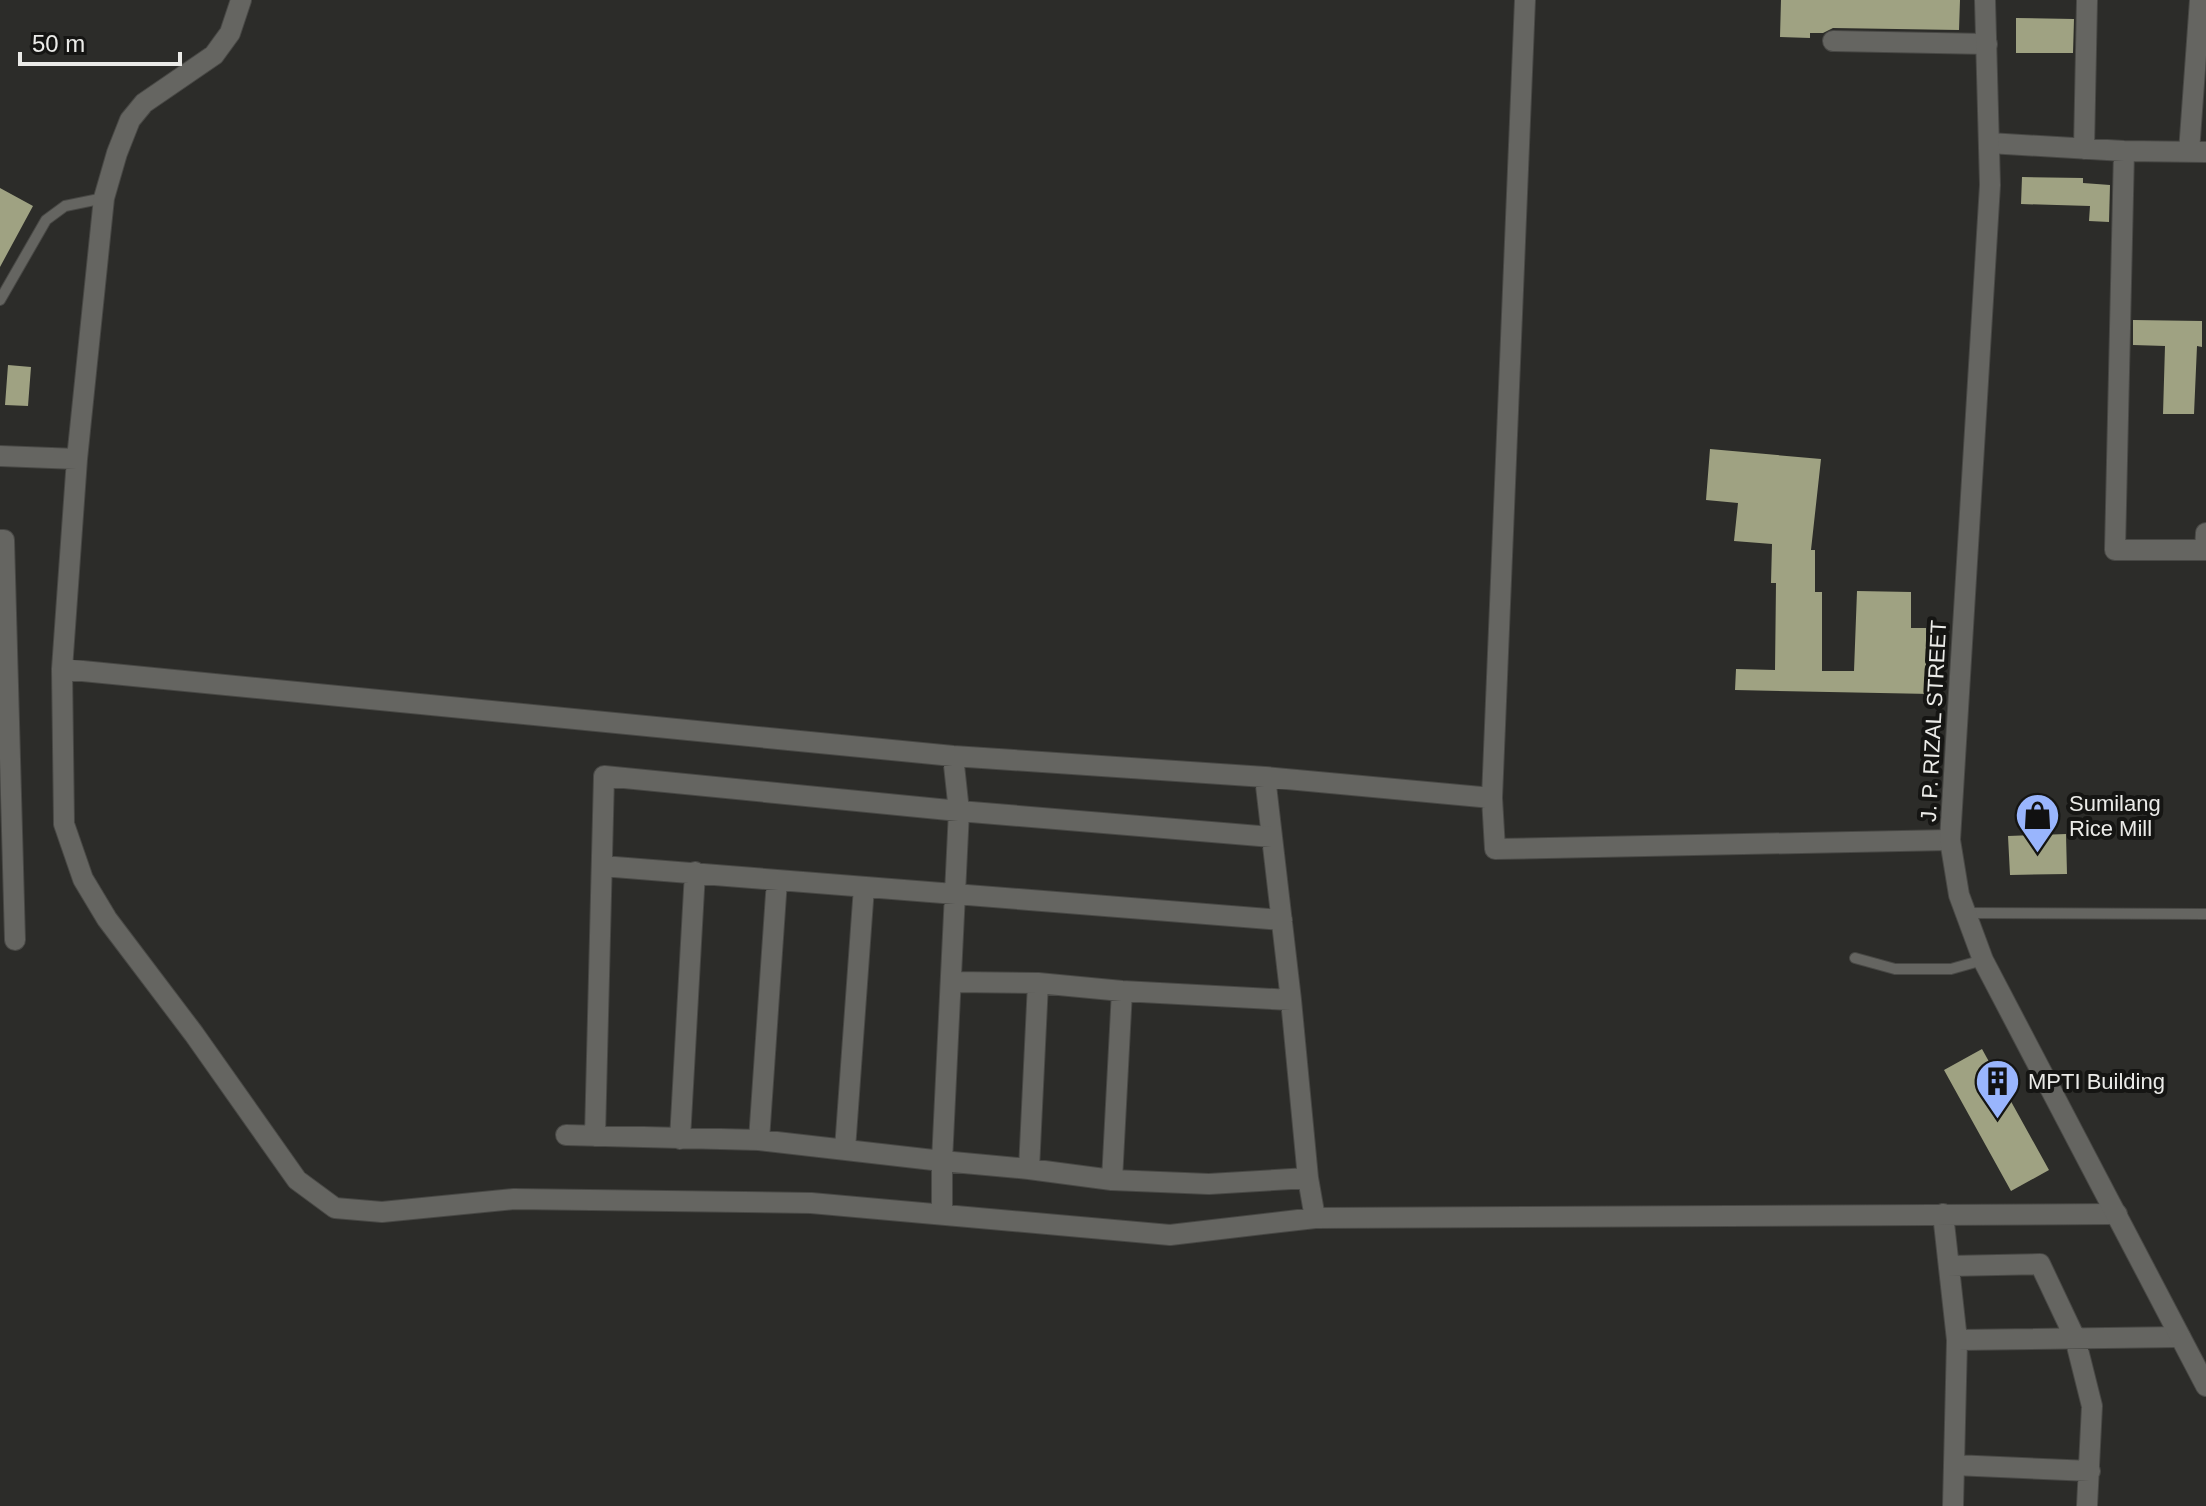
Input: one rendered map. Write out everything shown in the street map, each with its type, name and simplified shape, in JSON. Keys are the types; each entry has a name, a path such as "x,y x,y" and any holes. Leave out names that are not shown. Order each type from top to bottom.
{"street":[{"path":"241,0 230,33 214,55 144,103 130,120 104,198 77,459 62,669 64,824 83,879 107,919 194,1034 297,1180 335,1208 382,1212 530,1199 811,1203 1170,1235 1315,1218 2117,1214"},
{"path":"1525,0 1492,798 1495,849 1950,840"},
{"name":"J. P. RIZAL STREET","path":"1985,0 1990,185 1950,840 1959,895 1983,960 2206,1386"},
{"path":"2084,149 2087,0"},
{"path":"1989,143 2198,152 2200,0"},
{"path":"1833,41 1987,44"},
{"path":"2124,151 2115,550 2205,550 2206,533"},
{"path":"0,456 77,459"},
{"path":"0,540 4,540 15,940"},
{"path":"62,669 953,756 1265,777 1492,798"},
{"path":"942,1214 959,811 953,756"},
{"path":"595,1136 604,776 959,811 1272,837"},
{"path":"1265,777 1308,1178 1315,1218"},
{"path":"602,866 1282,920"},
{"path":"680,1139 695,872"},
{"path":"759,1140 777,880"},
{"path":"845,1149 864,887"},
{"path":"952,982 1038,983 1291,1000"},
{"path":"1029,1169 1038,983"},
{"path":"1112,1180 1122,991"},
{"path":"566,1135 759,1140 1112,1180 1209,1184 1308,1178"},
{"path":"1943,1214 1957,1340 1953,1506"},
{"path":"1949,1266 2040,1264 2075,1338 2092,1406 2087,1506"},
{"path":"1957,1340 2180,1337"},
{"path":"1954,1465 2090,1471"}],"lane":[{"path":"0,300 46,220 65,206 104,198"},
{"path":"1965,913 2206,914"},
{"path":"1855,958 1895,969 1931,970 1951,969 1983,960"}],"building":[{"path":"1781,0 1960,0 1959,30 1833,28 1823,33 1810,33 1810,38 1780,37"},
{"path":"2016,18 2074,19 2073,53 2016,53"},
{"path":"2022,177 2083,178 2083,183 2110,185 2109,222 2089,221 2090,206 2021,204"},
{"path":"0,188 33,206 0,267"},
{"path":"2133,320 2202,321 2202,347 2197,346 2194,414 2163,414 2165,346 2133,345"},
{"path":"8,365 31,367 28,406 5,405"},
{"path":"1710,449 1821,459 1811,550 1815,550 1815,592 1822,592 1822,671 1854,671 1857,591 1911,592 1911,628 1926,628 1926,672 1931,672 1931,694 1735,690 1736,669 1775,670 1776,583 1771,583 1772,544 1734,541 1738,503 1706,500"},
{"name":"Sumilang Rice Mill","path":"2066,834 2067,874 2010,875 2008,836"},
{"name":"MPTI Building","path":"1982,1049 2049,1170 2011,1191 1944,1070"}],"place":[{"name":"Sumilang Rice Mill","path":"2038,855"},
{"name":"MPTI Building","path":"1997,1120"}]}
